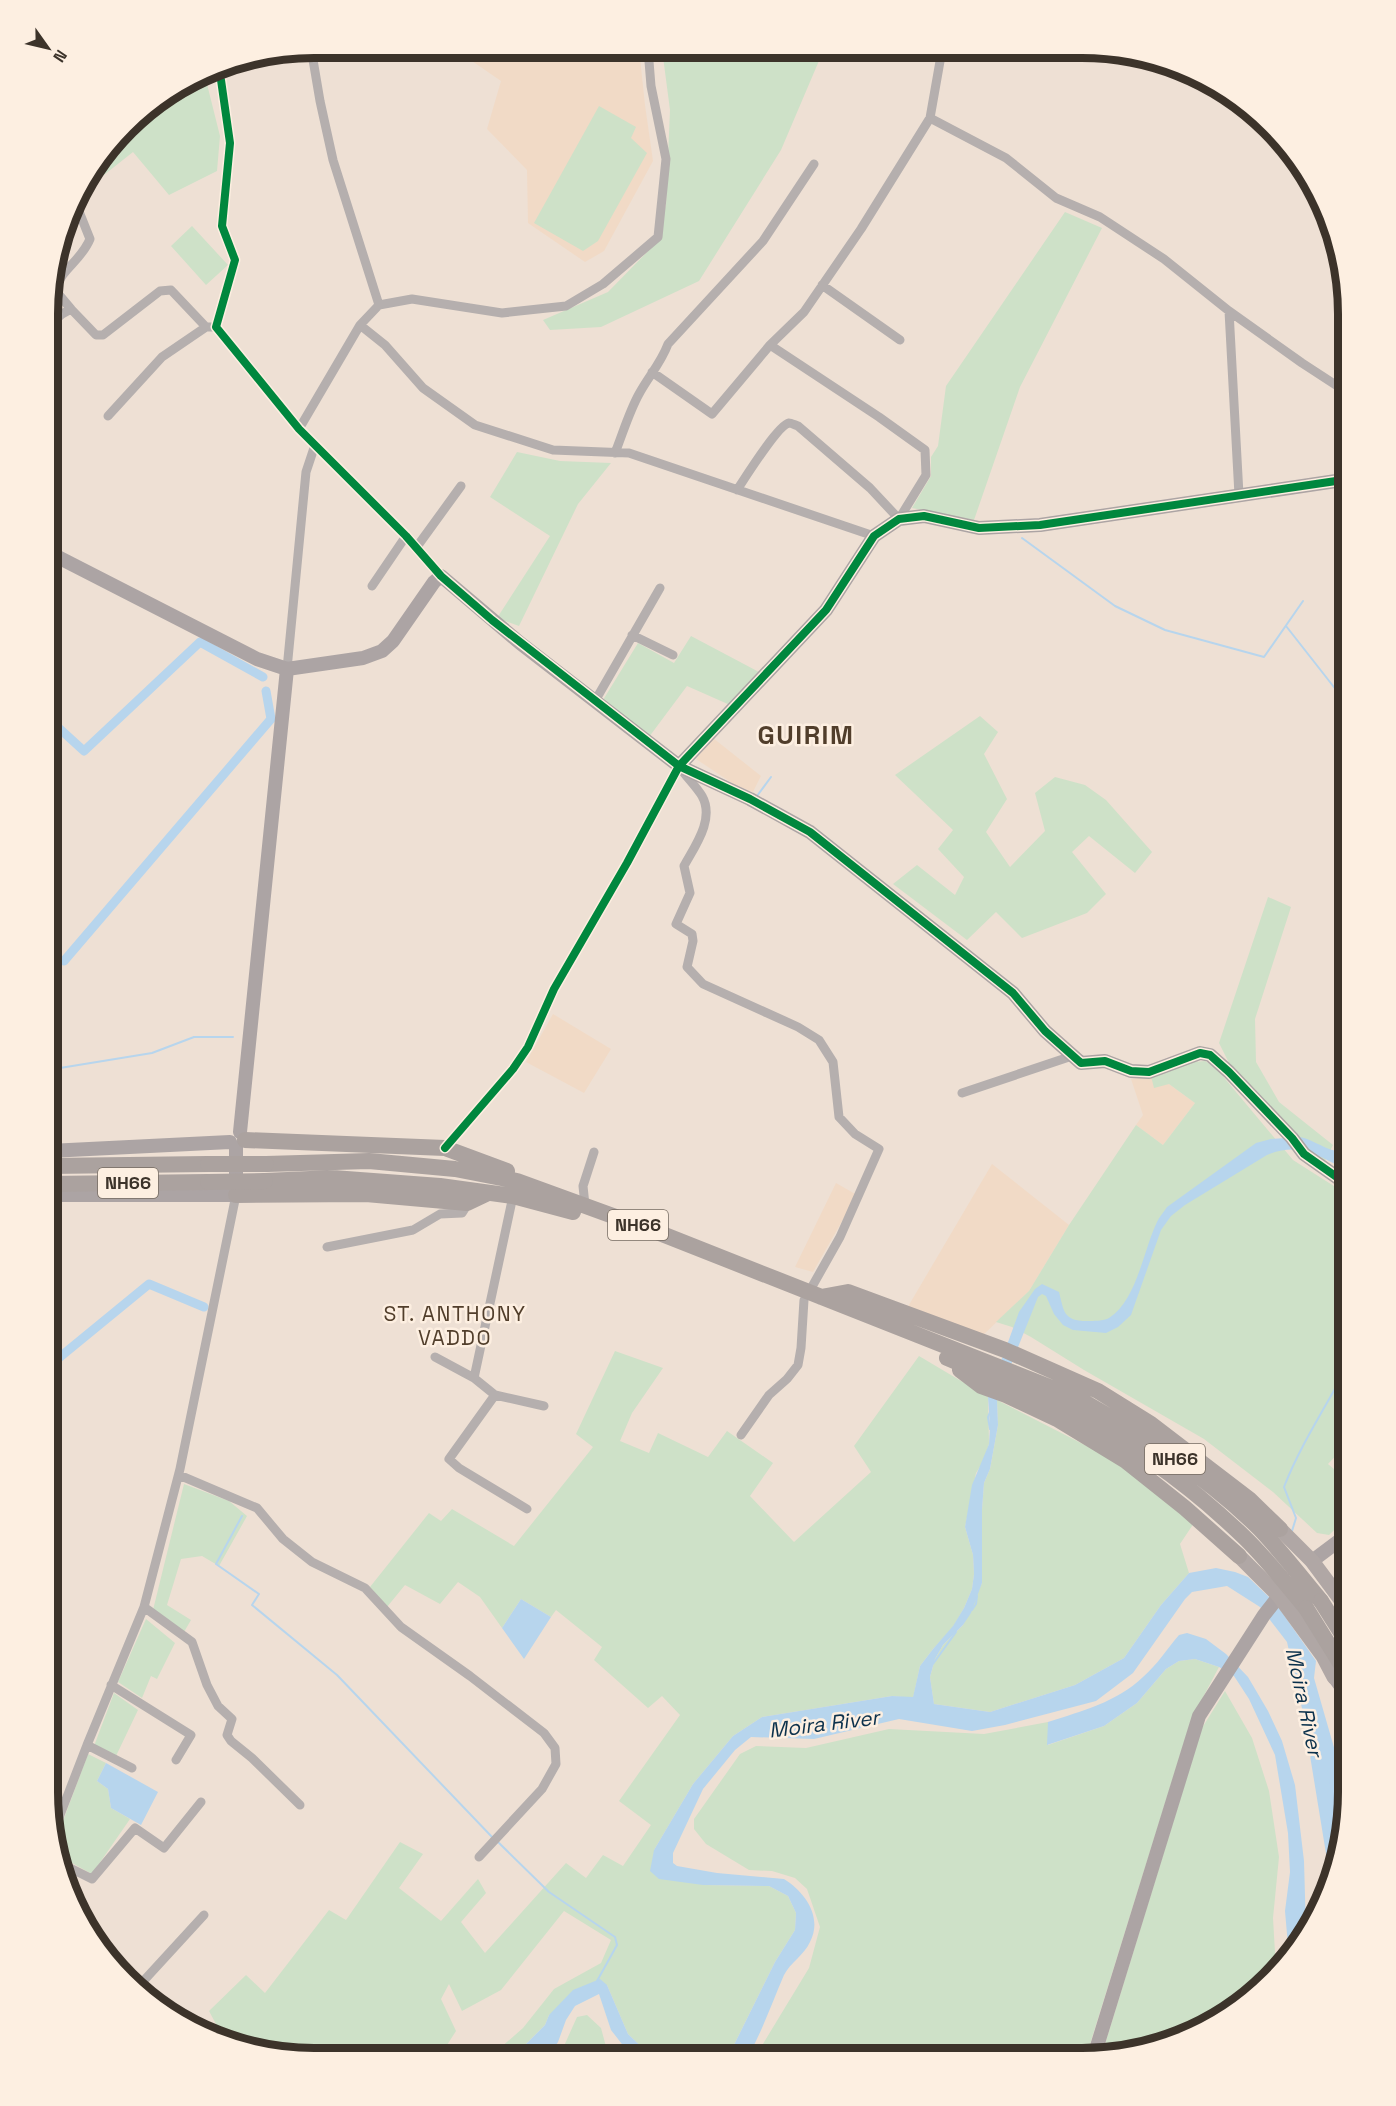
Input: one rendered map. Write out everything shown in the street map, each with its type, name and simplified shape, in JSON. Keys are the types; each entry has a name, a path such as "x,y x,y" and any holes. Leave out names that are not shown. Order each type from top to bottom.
{"highway":[{"path":"238,1140 445,1148 506,1171 515,1188"},
{"name":"NH66","path":"58,1184 208,1182 266,1172 369,1161 455,1169 515,1188 585,1205 811,1297 1071,1412 1111,1434 1174,1478 1244,1536 1276,1571 1314,1605 1338,1667"},
{"name":"NH66","path":"58,1166 208,1164 266,1172 488,1192 515,1188 567,1210 811,1297 1066,1394 1120,1422 1196,1472 1259,1529 1314,1605 1338,1632"},
{"path":"236,1195 366,1194 470,1202 488,1192"},
{"path":"811,1297 848,1292 1005,1350 1098,1391 1151,1424 1250,1499 1280,1529"},
{"path":"942,1356 981,1386 1057,1419 1126,1461 1185,1508 1239,1557"}],"main road":[{"path":"1280,1529 1316,1566 1338,1596"},
{"path":"1239,1557 1259,1576 1338,1672"},
{"path":"1316,1566 1338,1583"},
{"path":"1311,1640 1338,1622"}],"street":[{"path":"313,58 333,160 379,305"},
{"path":"299,429 360,325 379,305 412,298 502,313 566,306 603,284 658,237 666,159 651,86 649,58"},
{"path":"652,372 712,414 770,345 804,312 861,229 930,118 941,58"},
{"path":"108,416 162,357 211,327 235,260 222,226 230,143 220,77"},
{"path":"930,118 1006,158 1056,198 1100,217 1164,259 1229,310 1338,386"},
{"path":"615,453 638,397 652,372 662,360 668,345 763,241 814,164"},
{"path":"62,276 85,252 90,239 80,213"},
{"path":"822,285 900,340"},
{"path":"59,295 96,336 103,335 160,291 171,290 211,327 299,429 406,536 441,576 513,637 679,766 750,799 810,832 1013,993 1045,1031 1081,1063 1105,1061 1131,1071 1149,1072 1200,1053 1210,1055 1292,1138 1304,1154 1338,1178"},
{"path":"58,318 71,309"},
{"path":"1229,310 1239,495"},
{"path":"360,325 385,345 423,388 475,425 553,450 629,453 874,536"},
{"path":"445,1148 513,1069 528,1047 554,989 627,863 679,766 826,610 874,536 899,519 926,475 925,450 770,345"},
{"path":"737,490 772,438 786,424 791,423 798,426 870,488 899,519"},
{"path":"60,1815 144,1607 179,1475 236,1195 238,1140 306,472 315,445"},
{"path":"899,519 924,516 979,528 1040,525 1338,481"},
{"path":"416,548 461,486"},
{"path":"372,586 406,536"},
{"path":"58,557 257,659 287,669 363,658 382,651 393,641 434,582 441,576"},
{"path":"595,701 660,588"},
{"path":"632,635 673,655"},
{"path":"679,766 703,798 706,818 698,841 684,866 690,893 676,924 692,934 693,941 687,967 703,984 798,1027 819,1040 833,1062 839,1117 855,1134 879,1149 811,1297 798,1365 787,1379 769,1395 741,1435"},
{"path":"962,1094 1072,1056"},
{"path":"58,1150 238,1140"},
{"path":"585,1205 583,1186 594,1152"},
{"path":"474,1378 515,1188"},
{"path":"58,1195 236,1195"},
{"path":"327,1247 413,1230 440,1214 462,1214 470,1202"},
{"path":"435,1357 474,1378 495,1395 544,1406"},
{"path":"495,1395 449,1460 527,1509"},
{"path":"179,1475 257,1508 283,1539 312,1562 365,1588 401,1627 544,1733 555,1748 556,1764 542,1789 479,1857"},
{"path":"1316,1566 1338,1543"},
{"path":"1097,2047 1199,1716 1276,1599"},
{"path":"144,1607 192,1642 214,1699 232,1719 227,1735 300,1804"},
{"path":"111,1685 191,1735 176,1760"},
{"path":"87,1745 132,1768"},
{"path":"70,1868 92,1879 135,1828 164,1848 201,1802"},
{"path":"143,1981 204,1915"}],"shaded area":[{"path":"468,58 640,58 653,161 604,251 585,262 528,223 527,170 487,129 501,81"},
{"path":"713,738 761,776 753,792 735,785 696,759"},
{"path":"553,1014 611,1049 584,1093 526,1062"},
{"path":"1151,1076 1169,1084 1195,1103 1163,1145 1136,1125 1143,1115 1131,1079"},
{"path":"992,1164 1069,1225 1029,1291 979,1339 906,1310"},
{"path":"836,1183 857,1195 813,1272 795,1267"}],"green space":[{"path":"663,58 820,58 781,150 699,281 601,327 550,330 543,320 608,292 652,247 666,205 670,110"},
{"path":"207,82 220,136 217,171 169,195 133,152 96,181 133,133 172,102"},
{"path":"599,106 636,127 631,138 647,153 598,241 583,251 534,223"},
{"path":"1065,212 1102,228 1020,387 974,520 912,508 931,476 931,457 938,446 946,386"},
{"path":"192,226 228,265 206,285 171,246"},
{"path":"517,452 560,461 611,463 578,504 519,626 497,618 550,536 490,497"},
{"path":"691,636 759,672 730,705 687,686 649,737 603,700 638,643 674,663"},
{"path":"980,716 998,732 984,754 1007,799 986,832 1010,867 1045,831 1035,793 1055,777 1085,785 1106,800 1152,852 1135,873 1089,836 1072,852 1106,894 1087,913 1022,938 996,912 967,940 893,884 917,865 955,895 964,877 938,849 953,830 895,775"},
{"path":"1268,897 1291,907 1255,1019 1256,1062 1279,1102 1333,1145 1325,1161 1236,1077 1219,1043"},
{"path":"1205,1061 1216,1068 1293,1160 1338,1189 1338,1454 1328,1464 1338,1472 1338,1526 1329,1535 1317,1533 1273,1492 1204,1439 1031,1337 996,1322 1029,1291 1069,1225 1136,1125 1163,1145 1195,1103 1169,1084 1154,1088 1151,1076 1183,1063"},
{"path":"615,1351 663,1368 632,1413 620,1441 649,1453 658,1433 708,1457 727,1431 773,1463 750,1496 794,1542 871,1472 854,1446 919,1356 988,1397 989,1444 983,1462 976,1473 965,1527 973,1555 972,1589 953,1627 920,1666 913,1698 892,1696 762,1717 733,1736 693,1784 654,1850 703,1885 769,1886 788,1896 796,1913 795,1930 775,1962 732,2048 643,2048 628,2034 607,1985 549,2015 545,2025 522,2048 500,2048 523,2028 554,1989 601,1963 611,1940 564,1911 501,1990 462,2011 449,1984 441,1999 456,2031 445,2048 298,2047 264,2043 219,2029 209,2011 246,1975 265,1993 329,1910 346,1920 400,1842 423,1854 399,1888 441,1921 478,1879 486,1893 461,1922 485,1953 566,1863 586,1878 603,1855 623,1866 651,1825 619,1801 680,1715 662,1696 648,1708 594,1660 602,1647 556,1610 551,1617 521,1599 502,1628 480,1597 458,1582 440,1604 405,1585 387,1607 370,1587 429,1513 441,1521 452,1509 514,1546 593,1447 576,1434"},
{"path":"997,1400 1116,1461 1194,1523 1180,1544 1189,1573 1161,1605 1124,1658 1075,1685 990,1712 934,1704 930,1677 935,1659 943,1645 963,1625 982,1583 984,1483 990,1469 998,1425"},
{"path":"184,1484 229,1501 247,1516 219,1566 202,1556 181,1559 167,1605 191,1620 184,1632 153,1610"},
{"path":"146,1619 175,1643 157,1679 151,1676 142,1698 118,1682"},
{"path":"1195,1659 1219,1667 1191,1720 1089,2048 760,2048 809,1968 820,1927 807,1889 795,1878 772,1871 749,1870 706,1844 694,1829 694,1819 740,1754 756,1746 806,1748 889,1729 984,1734 1048,1722 1048,1745 1104,1726 1137,1703 1166,1669 1179,1661"},
{"path":"1225,1691 1252,1738 1269,1791 1279,1857 1273,1918 1275,1958 1263,1973 1237,1995 1195,2021 1148,2039 1104,2046 1202,1728"},
{"path":"114,1693 138,1710 116,1756 94,1746"},
{"path":"88,1754 106,1763 97,1781 108,1789 111,1808 130,1819 92,1874 68,1861 61,1826"},
{"path":"587,2015 601,2028 606,2048 563,2048 577,2017"}],"water":[{"path":"1300,1137 1338,1151 1338,1160 1335,1164 1302,1150 1277,1152 1267,1155 1185,1205 1171,1216 1161,1230 1131,1315 1118,1327 1106,1333 1073,1330 1063,1325 1054,1314 1046,1296 1042,1294 1038,1297 997,1400 998,1425 990,1469 984,1483 982,1583 971,1613 963,1625 943,1645 935,1659 930,1677 934,1704 990,1712 1075,1685 1124,1658 1161,1605 1189,1573 1216,1568 1235,1572 1248,1577 1270,1598 1316,1661 1314,1678 1338,1758 1336,1819 1311,1748 1287,1642 1260,1607 1227,1586 1192,1592 1133,1673 1096,1701 1005,1725 972,1731 899,1719 814,1739 751,1737 735,1750 703,1789 673,1853 673,1863 677,1866 717,1873 784,1879 805,1898 810,1906 814,1923 810,1942 784,1975 752,2048 732,2048 775,1962 795,1930 796,1913 788,1896 769,1886 703,1885 659,1879 650,1871 654,1850 693,1784 733,1736 762,1717 892,1696 913,1697 920,1666 953,1626 972,1589 973,1555 965,1527 972,1485 989,1444 988,1397 1019,1312 1035,1289 1042,1284 1059,1292 1064,1310 1069,1317 1079,1321 1109,1318 1119,1310 1133,1287 1157,1222 1167,1207 1256,1143 1271,1139"},
{"path":"521,1599 551,1617 524,1659 502,1628"},
{"path":"1187,1633 1206,1639 1226,1654 1248,1677 1282,1741 1295,1785 1304,1861 1306,1915 1288,1943 1285,1911 1290,1872 1288,1833 1275,1755 1249,1699 1234,1676 1219,1667 1195,1659 1179,1661 1166,1669 1137,1703 1104,1726 1047,1745 1048,1722 1098,1705 1133,1686 1179,1635"},
{"path":"106,1763 158,1792 141,1825 111,1808 108,1789 97,1781"},
{"path":"600,1979 607,1985 628,2034 643,2048 625,2048 611,2030 599,1994 575,2006 554,2048 522,2048 545,2025 549,2015 573,1990"}],"waterway":[{"path":"1022,538 1115,606 1165,630 1264,657 1303,601"},
{"path":"1286,626 1338,692"},
{"path":"58,727 84,751 200,642 263,677"},
{"path":"64,961 271,719 266,691"},
{"path":"757,796 771,777"},
{"path":"58,1067 152,1053 194,1037 233,1037"},
{"path":"58,1359 149,1284 204,1307"},
{"path":"1292,1531 1296,1518 1284,1487 1305,1442 1338,1383"},
{"path":"990,1412 988,1417 990,1429"},
{"path":"242,1516 216,1564 259,1594 252,1605 337,1675 493,1838"},
{"path":"972,1610 977,1596"},
{"path":"933,1664 956,1632"},
{"name":"Moira River","path":"1318,1758 1332,1845"},
{"path":"498,1842 549,1892 615,1937 617,1945 597,1981"}],"cycle path":[{"path":"220,77 230,143 222,226 235,260 216,327 299,429 406,536 441,576 492,620 679,766 750,799 810,832 1013,993 1045,1031 1081,1063 1105,1061 1131,1071 1149,1072 1200,1053 1210,1055 1292,1138 1304,1154 1338,1178"},
{"path":"445,1148 513,1069 528,1047 554,989 627,863 679,766 826,610 874,536 899,519 924,516 979,528 1040,525 1338,480"}],"district":[{"name":"GUIRIM","path":"806,735"},
{"name":"ST. ANTHONY VADDO","path":"455,1326"}]}
